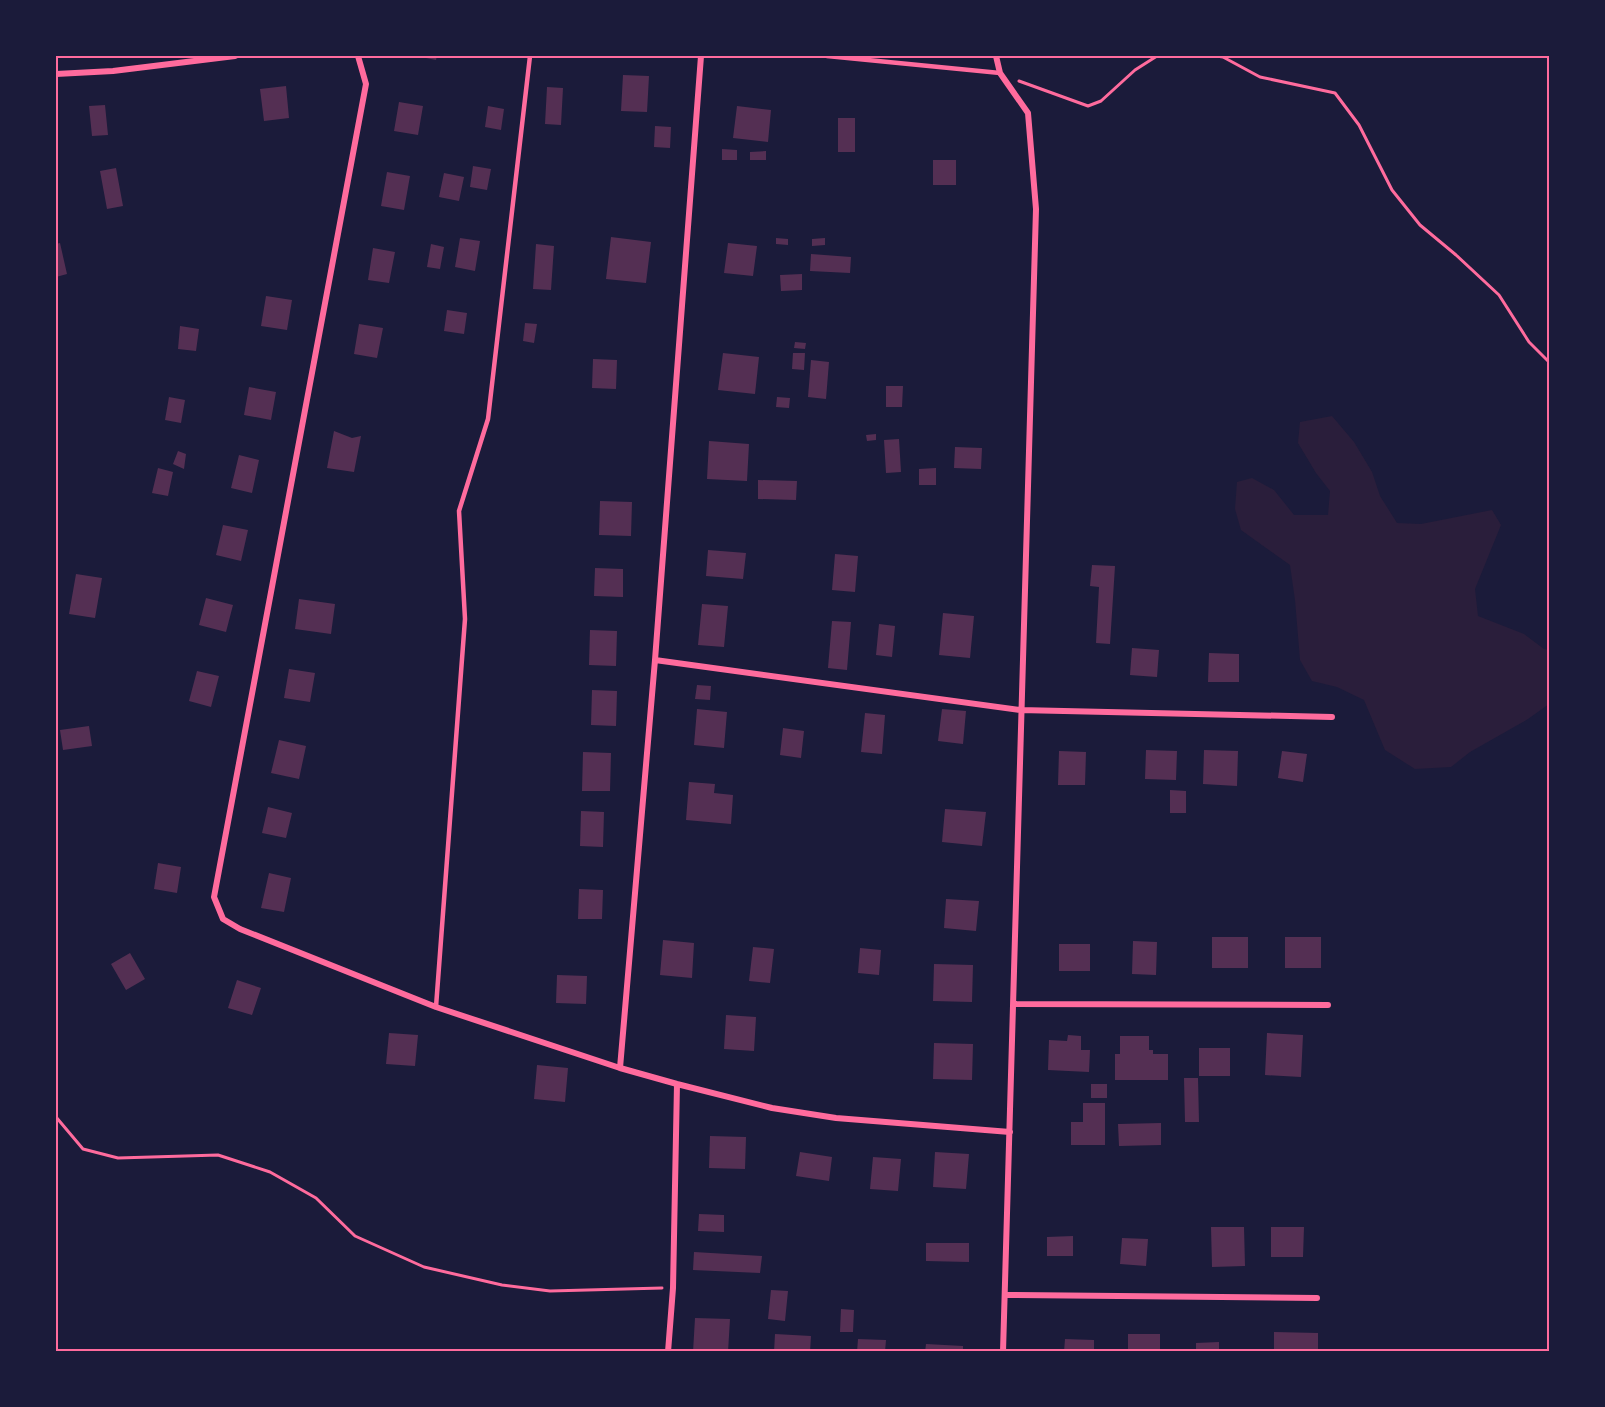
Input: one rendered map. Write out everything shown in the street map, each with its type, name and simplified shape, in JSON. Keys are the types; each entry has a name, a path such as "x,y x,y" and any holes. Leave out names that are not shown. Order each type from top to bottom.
{"street":[{"path":"56,74 235,56"},
{"path":"358,56 366,84 214,897 223,919 240,929 436,1007 620,1068 677,1084 772,1108 836,1118 1010,1132"},
{"path":"620,1068 655,660 700,56"},
{"path":"996,56 1000,73 1028,113 1036,209 1020,710 1004,1352"},
{"path":"655,660 1020,710 1332,717"},
{"path":"1014,1004 1328,1005"},
{"path":"668,1352 673,1288 677,1084"},
{"path":"1006,1295 1317,1298"}],"lane":[{"path":"436,1007 465,619 459,511 488,419 530,56"},
{"path":"827,56 1000,73"}],"path":[{"path":"1000,73 1053,95 1088,106 1101,101 1135,70 1157,56"},
{"path":"1216,56 1223,57 1260,77 1335,93 1359,125 1392,190 1419,225 1499,295 1529,342 1550,363"},
{"path":"56,1118 83,1149 118,1158 218,1155 270,1172 316,1198 355,1236 424,1267 502,1285 550,1291 673,1288"}],"shaded area":[{"path":"1332,416 1354,442 1372,472 1380,496 1397,523 1421,524 1492,510 1501,525 1475,589 1478,616 1524,634 1544,649 1549,650 1549,704 1528,719 1470,752 1451,767 1415,769 1385,750 1364,700 1337,687 1312,681 1300,660 1290,565 1241,530 1235,509 1237,482 1252,478 1274,490 1294,515 1328,515 1330,491 1298,443 1300,422"}],"building":[{"path":"416,56 437,56 436,60"},
{"path":"623,75 649,76 647,112 621,111"},
{"path":"286,86 289,118 264,121 260,89"},
{"path":"547,87 563,88 561,125 545,124"},
{"path":"399,102 423,106 418,135 394,131"},
{"path":"105,105 108,135 92,136 89,106"},
{"path":"488,106 504,109 501,130 485,127"},
{"path":"737,106 771,110 768,142 733,138"},
{"path":"838,118 855,118 855,152 838,152"},
{"path":"655,126 671,127 670,148 654,147"},
{"path":"722,149 737,150 737,160 722,160"},
{"path":"766,151 766,160 750,160 750,152"},
{"path":"933,160 956,160 956,185 933,185"},
{"path":"473,166 491,169 487,190 470,187"},
{"path":"116,168 123,206 107,209 100,171"},
{"path":"387,172 410,176 404,210 381,206"},
{"path":"444,173 464,177 459,201 439,197"},
{"path":"611,237 651,242 646,283 606,279"},
{"path":"460,238 480,241 475,271 455,267"},
{"path":"776,238 788,239 788,245 776,244"},
{"path":"825,238 825,245 812,246 812,239"},
{"path":"60,243 67,274 56,277 56,244"},
{"path":"728,243 757,246 753,276 724,273"},
{"path":"431,244 444,247 440,269 427,267"},
{"path":"536,244 554,246 551,290 533,289"},
{"path":"373,248 395,252 389,283 368,280"},
{"path":"811,254 851,257 850,273 810,271"},
{"path":"802,274 802,290 781,291 780,275"},
{"path":"266,296 292,300 287,330 261,326"},
{"path":"447,310 467,313 464,334 444,331"},
{"path":"525,323 537,324 534,343 523,341"},
{"path":"359,324 383,328 377,358 354,354"},
{"path":"180,326 199,329 196,351 178,349"},
{"path":"795,342 806,343 805,349 794,348"},
{"path":"723,353 759,357 755,394 718,390"},
{"path":"793,353 805,353 804,370 792,369"},
{"path":"593,359 617,360 616,389 592,388"},
{"path":"811,360 829,362 826,399 808,397"},
{"path":"886,386 903,386 902,407 886,407"},
{"path":"249,387 276,392 271,420 244,415"},
{"path":"169,397 185,400 181,423 165,420"},
{"path":"777,397 790,398 789,408 776,407"},
{"path":"334,431 352,438 361,436 354,472 327,468"},
{"path":"876,434 876,440 867,441 866,435"},
{"path":"899,439 901,472 886,473 884,440"},
{"path":"709,441 749,444 747,481 707,479"},
{"path":"955,447 982,448 981,469 954,468"},
{"path":"178,451 186,454 184,469 173,464"},
{"path":"239,455 259,460 252,493 231,488"},
{"path":"158,468 173,472 168,496 152,493"},
{"path":"936,468 936,485 919,485 919,469"},
{"path":"758,480 797,481 796,500 758,499"},
{"path":"600,501 632,502 631,536 599,535"},
{"path":"223,525 248,530 241,561 216,555"},
{"path":"708,550 746,553 743,579 706,576"},
{"path":"835,554 858,556 855,592 832,590"},
{"path":"1092,565 1115,566 1110,644 1096,643 1099,587 1090,586"},
{"path":"595,568 623,569 623,597 594,596"},
{"path":"76,574 102,578 95,618 69,614"},
{"path":"206,598 233,605 226,632 199,625"},
{"path":"299,599 335,604 331,634 295,629"},
{"path":"702,604 728,606 724,647 698,645"},
{"path":"943,613 974,616 970,658 939,655"},
{"path":"832,621 851,622 847,670 828,668"},
{"path":"879,624 895,626 892,657 876,655"},
{"path":"590,630 617,631 616,666 589,665"},
{"path":"1132,648 1159,650 1157,677 1130,675"},
{"path":"1209,653 1239,654 1239,682 1208,682"},
{"path":"289,669 315,673 310,702 284,698"},
{"path":"197,671 219,676 211,707 189,701"},
{"path":"697,685 711,686 710,700 695,699"},
{"path":"592,690 617,691 616,726 591,725"},
{"path":"697,709 727,712 724,748 694,745"},
{"path":"942,709 966,711 963,744 938,741"},
{"path":"865,713 885,715 882,754 861,752"},
{"path":"89,726 92,746 63,750 60,730"},
{"path":"783,728 804,731 801,758 780,755"},
{"path":"279,740 306,746 299,779 271,773"},
{"path":"1146,750 1177,751 1176,780 1145,779"},
{"path":"1204,750 1238,751 1237,786 1203,784"},
{"path":"1059,751 1086,752 1085,785 1058,785"},
{"path":"1282,751 1307,754 1303,782 1278,778"},
{"path":"583,752 611,753 610,791 582,791"},
{"path":"689,782 715,784 714,793 733,795 731,824 686,820"},
{"path":"1170,790 1186,791 1186,813 1170,813"},
{"path":"268,807 292,813 286,838 262,833"},
{"path":"945,809 986,812 982,846 942,842"},
{"path":"581,811 604,812 603,847 580,846"},
{"path":"158,863 181,867 177,893 154,889"},
{"path":"269,873 291,878 284,912 261,908"},
{"path":"579,889 603,890 602,919 578,919"},
{"path":"946,899 979,901 976,931 944,928"},
{"path":"1212,937 1248,937 1248,968 1212,968"},
{"path":"1285,937 1321,937 1321,968 1285,968"},
{"path":"663,940 694,943 692,978 660,975"},
{"path":"1133,941 1157,942 1156,975 1132,974"},
{"path":"1059,944 1090,944 1090,971 1059,971"},
{"path":"753,947 774,949 770,983 749,981"},
{"path":"860,948 881,950 879,975 858,973"},
{"path":"130,953 145,979 126,990 111,964"},
{"path":"934,964 973,965 972,1002 933,1001"},
{"path":"557,975 587,976 586,1004 556,1003"},
{"path":"237,980 261,988 252,1015 228,1008"},
{"path":"726,1015 756,1017 754,1051 724,1049"},
{"path":"389,1033 418,1035 415,1066 386,1064"},
{"path":"1267,1033 1303,1035 1301,1077 1265,1075"},
{"path":"1068,1035 1081,1036 1081,1050 1090,1050 1089,1072 1048,1070 1049,1040 1067,1041"},
{"path":"1120,1036 1149,1036 1149,1050 1153,1050 1153,1054 1168,1054 1168,1080 1115,1080 1115,1054 1120,1054"},
{"path":"934,1043 973,1044 972,1080 933,1079"},
{"path":"1199,1048 1230,1048 1230,1076 1199,1076"},
{"path":"537,1065 568,1068 565,1102 534,1099"},
{"path":"1184,1078 1198,1078 1199,1122 1185,1122"},
{"path":"1091,1084 1107,1084 1107,1098 1091,1098"},
{"path":"1083,1103 1105,1103 1105,1145 1071,1145 1071,1122 1083,1122"},
{"path":"1161,1123 1161,1145 1119,1146 1118,1124"},
{"path":"710,1136 746,1137 745,1169 709,1168"},
{"path":"800,1152 832,1157 829,1181 796,1176"},
{"path":"935,1152 969,1154 966,1189 933,1187"},
{"path":"873,1157 901,1159 898,1191 870,1189"},
{"path":"699,1214 724,1215 724,1232 698,1231"},
{"path":"1211,1227 1244,1227 1245,1266 1212,1267"},
{"path":"1271,1227 1304,1227 1303,1257 1271,1257"},
{"path":"1073,1236 1073,1256 1047,1256 1047,1237"},
{"path":"1122,1238 1148,1239 1146,1266 1120,1264"},
{"path":"926,1243 969,1243 969,1262 926,1261"},
{"path":"694,1252 762,1256 760,1273 693,1270"},
{"path":"771,1290 788,1291 785,1321 768,1319"},
{"path":"841,1309 854,1310 853,1332 840,1332"},
{"path":"695,1318 730,1319 728,1352 693,1352"},
{"path":"1274,1332 1318,1333 1318,1352 1274,1352"},
{"path":"775,1334 811,1336 810,1352 774,1352"},
{"path":"1128,1334 1160,1334 1160,1352 1128,1352"},
{"path":"858,1339 886,1340 885,1352 857,1352"},
{"path":"1065,1339 1094,1340 1094,1352 1064,1352"},
{"path":"1219,1342 1219,1352 1196,1352 1196,1343"},
{"path":"926,1344 963,1346 963,1352 925,1352"}]}
